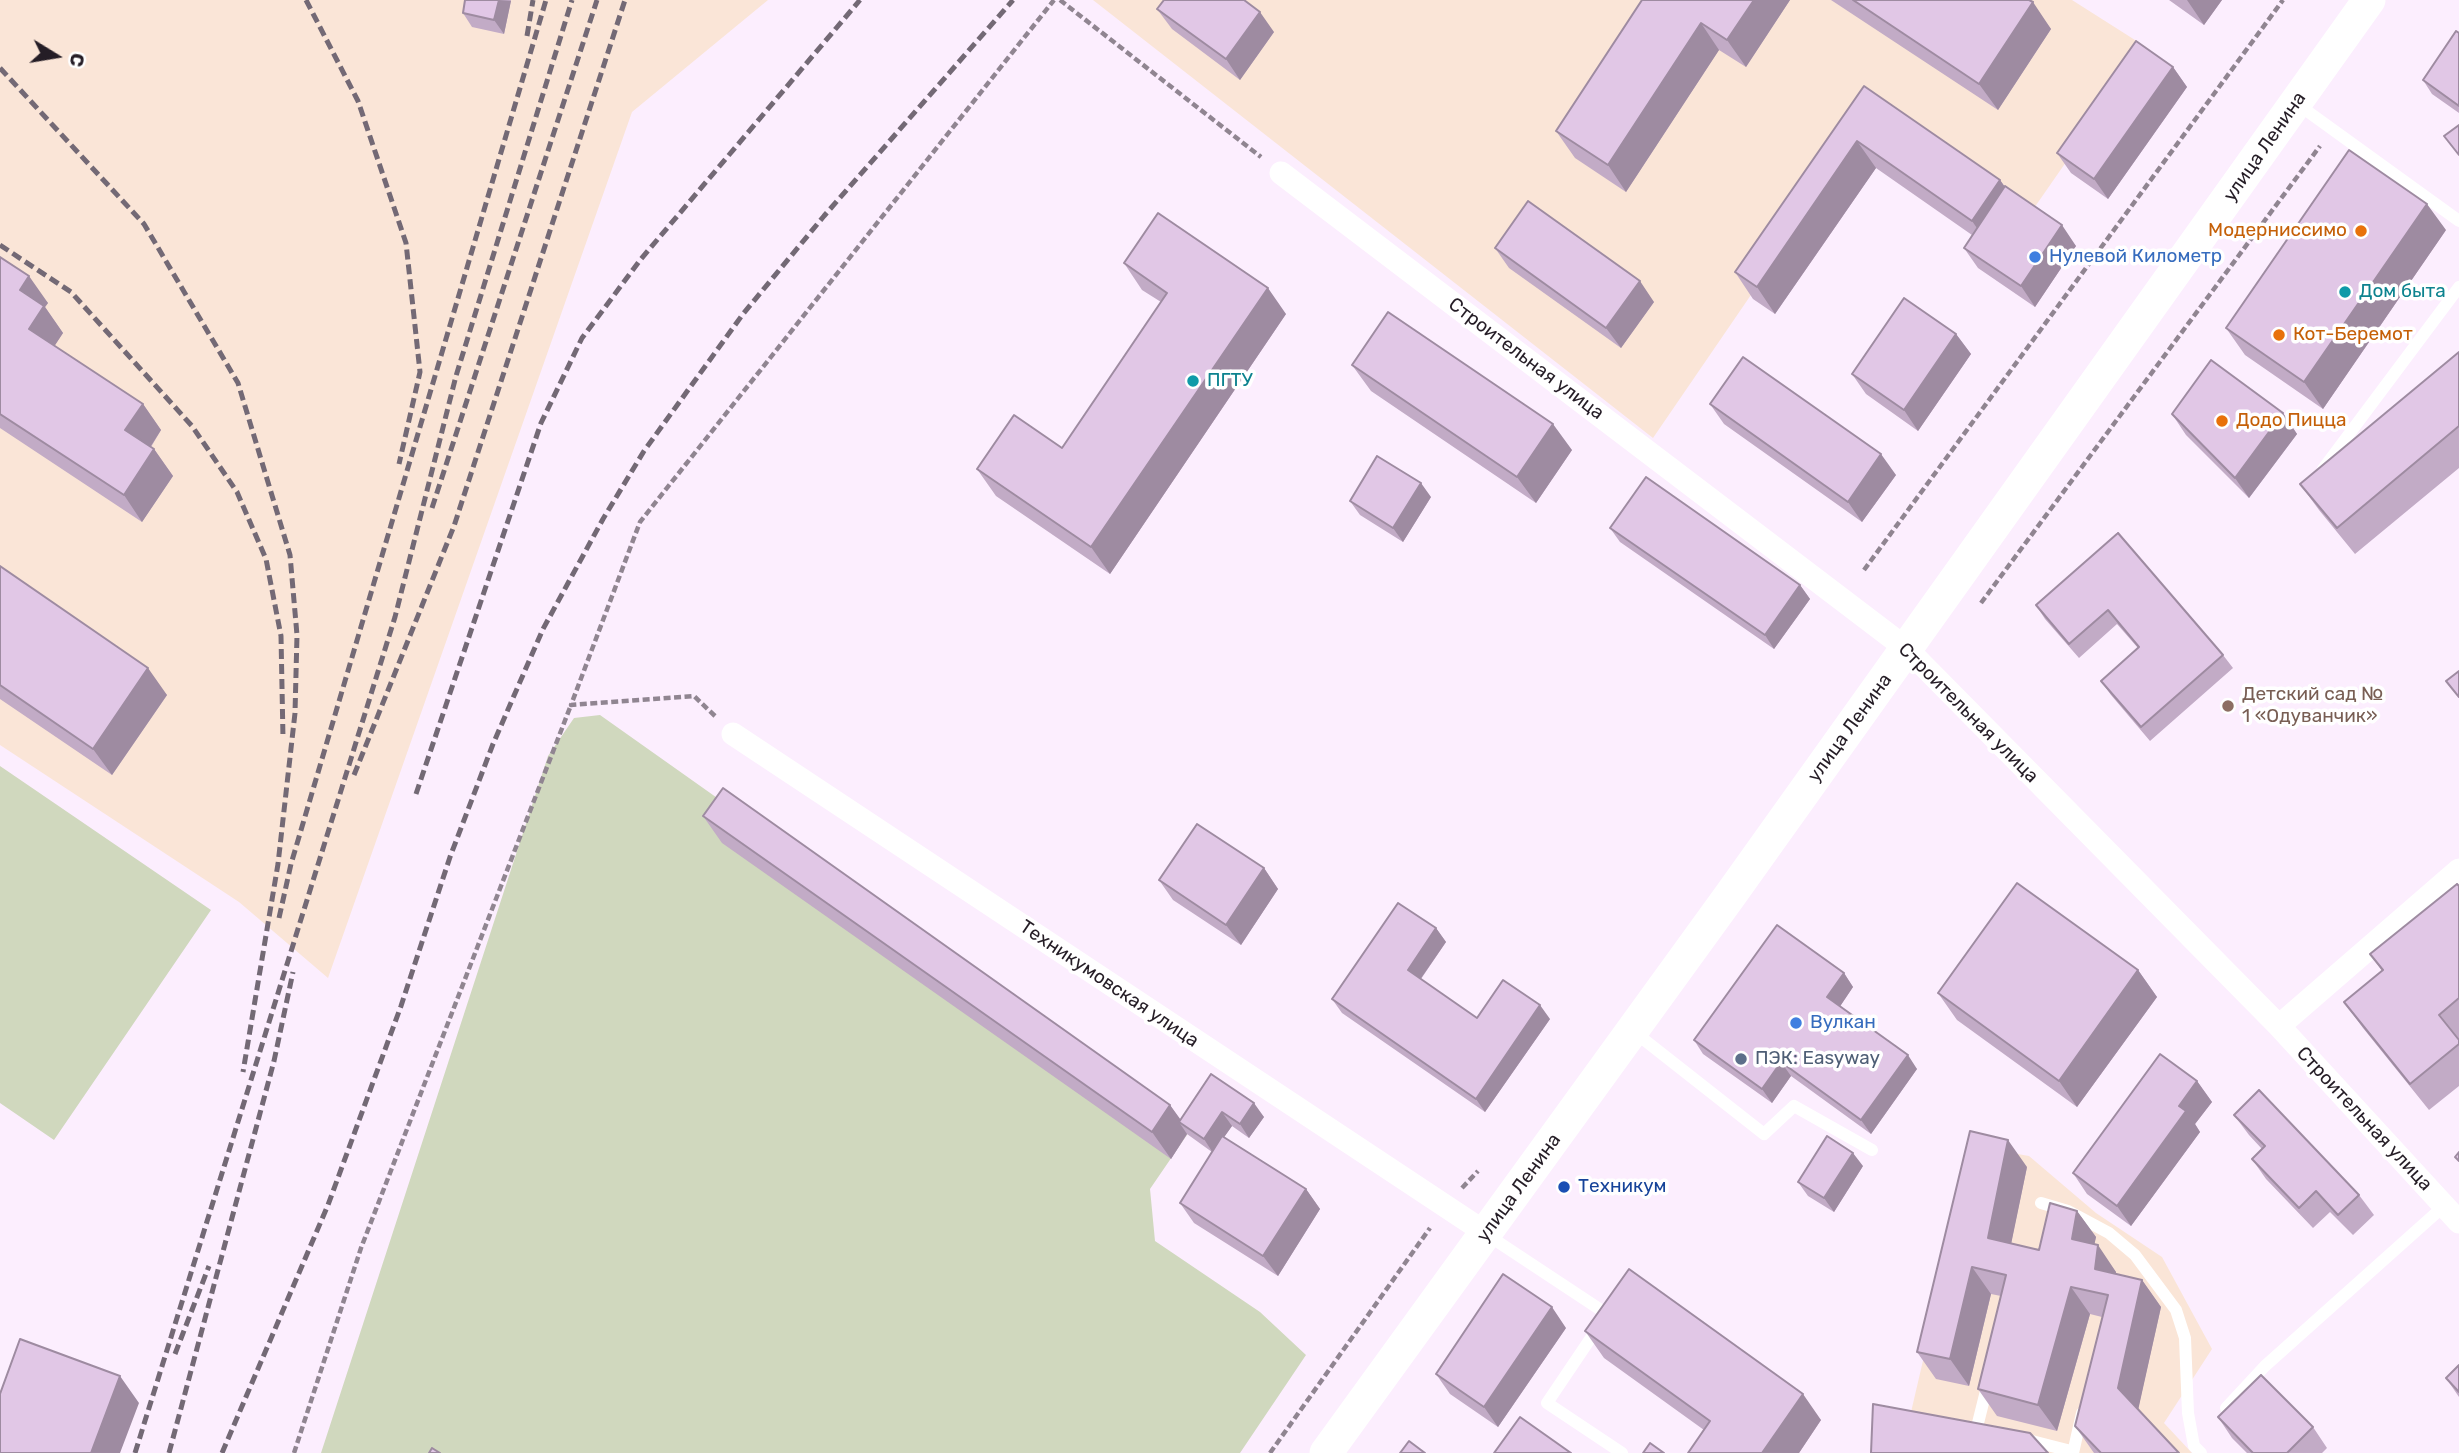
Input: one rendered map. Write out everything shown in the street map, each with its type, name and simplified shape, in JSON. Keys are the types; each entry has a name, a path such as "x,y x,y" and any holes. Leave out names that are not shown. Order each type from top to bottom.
{"main road":[{"name":"улица Ленина","path":"1326,1453 1907,649 2370,0"}],"street":[{"name":"Строительная улица","path":"1281,173 1907,649 2279,1027 2451,1214"},
{"name":"Техникумовская улица","path":"736,737 1486,1233"},
{"path":"2279,1027 2459,870"}],"lane":[{"path":"2296,103 2459,221"},
{"path":"2322,471 2459,287"},
{"path":"1633,1030 1763,1134 1794,1106 1872,1150"},
{"path":"2041,1203 2068,1211 2109,1233 2135,1255 2176,1310 2185,1338 2192,1435 2194,1446 2201,1453"},
{"path":"2225,1408 2265,1366 2451,1214"},
{"path":"1486,1233 1607,1314 1547,1403 1622,1453"},
{"path":"1977,1427 1993,1363"},
{"path":"2004,1434 2072,1452 2085,1402"},
{"path":"1964,1425 1991,1430"}],"path":[{"path":"294,1453 361,1248 640,522 1054,0"},
{"path":"1060,0 1281,173"},
{"path":"1864,570 2283,0"},
{"path":"571,705 694,696 736,737"},
{"path":"1270,1453 1445,1207 1478,1171"}],"shaded area":[{"path":"0,0 768,0 632,112 328,978 239,902 0,745"},
{"path":"1093,0 2072,0 2146,47 2032,211 1881,105 1653,438"},
{"path":"1973,1146 2029,1156 2096,1213 2162,1257 2212,1349 2164,1423 2192,1453 1875,1453 1908,1425"}],"green space":[{"path":"600,715 1189,1132 1150,1189 1155,1241 1260,1312 1306,1355 1240,1453 321,1453 548,756 574,718"},
{"path":"0,766 211,910 54,1140 0,1103"}],"building":[{"path":"465,0 499,0 494,20 463,13"},
{"path":"1164,0 1244,0 1260,12 1226,59 1157,9"},
{"path":"1642,0 1754,0 1727,40 1701,23 1608,165 1556,131"},
{"path":"1853,0 2029,0 2033,2 1979,84"},
{"path":"2456,31 2459,33 2459,106 2423,80"},
{"path":"2136,41 2173,67 2094,179 2057,153"},
{"path":"1864,86 2000,180 1972,221 1857,141 1757,287 1735,272"},
{"path":"2459,125 2459,155 2444,136"},
{"name":"Дом быта","path":"2349,150 2427,204 2304,382 2226,328"},
{"path":"2005,186 2062,225 2021,286 1964,248"},
{"path":"1528,201 1640,281 1606,328 1495,248"},
{"name":"ПГТУ","path":"1158,213 1268,288 1091,547 977,469 1014,415 1062,448 1167,293 1124,263"},
{"path":"0,257 29,276 20,290 44,306 29,329 143,404 125,430 154,449 124,495 0,414"},
{"path":"1904,298 1956,334 1904,410 1852,374"},
{"path":"1388,312 1553,424 1517,477 1352,365"},
{"path":"2459,352 2459,426 2337,528 2300,484"},
{"path":"1743,357 1881,454 1848,502 1710,404"},
{"path":"2211,360 2283,413 2235,478 2172,414"},
{"path":"1377,456 1421,483 1393,528 1350,501"},
{"path":"1646,477 1800,585 1765,635 1610,528"},
{"path":"2118,533 2223,655 2141,727 2101,681 2139,647 2108,610 2069,644 2036,605"},
{"path":"0,566 148,668 93,749 0,685"},
{"path":"2459,671 2459,697 2446,681"},
{"path":"723,788 1170,1105 1152,1132 703,816"},
{"path":"1197,824 1264,868 1226,925 1159,880"},
{"path":"2017,883 2138,970 2059,1081 1938,993"},
{"path":"2457,884 2459,998 2439,1015 2459,1040 2459,1044 2410,1084 2344,1002 2383,970 2370,954"},
{"path":"1398,903 1436,928 1408,970 1477,1018 1503,980 1540,1005 1476,1099 1332,999"},
{"path":"1777,925 1844,973 1827,997 1908,1055 1861,1120 1781,1062 1762,1089 1694,1040"},
{"path":"2160,1054 2197,1081 2179,1106 2186,1111 2117,1206 2073,1173"},
{"path":"1211,1074 1254,1103 1240,1124 1222,1112 1204,1139 1179,1122"},
{"path":"2259,1090 2359,1195 2338,1215 2316,1191 2299,1208 2252,1159 2265,1146 2234,1115"},
{"path":"1970,1131 2008,1140 1988,1238 2039,1250 2050,1203 2077,1211 2072,1239 2098,1245 2095,1269 2142,1280 2118,1388 2179,1453 2101,1453 2075,1426 2108,1295 2071,1287 2038,1405 1978,1389 2006,1275 1972,1267 1950,1359 1917,1352"},
{"path":"1222,1136 1306,1189 1263,1256 1180,1203"},
{"path":"1827,1136 1853,1153 1824,1198 1798,1182"},
{"path":"1629,1269 1803,1394 1762,1453 1688,1453 1710,1421 1585,1331"},
{"path":"1503,1274 1552,1307 1484,1407 1436,1374"},
{"path":"20,1339 120,1376 91,1453 0,1453 0,1394"},
{"path":"2459,1365 2459,1392 2446,1378"},
{"path":"2261,1375 2313,1427 2287,1453 2253,1453 2218,1417"},
{"path":"1873,1404 2030,1433 2048,1453 1871,1453"},
{"path":"1520,1417 1571,1453 1494,1453"},
{"path":"1409,1441 1425,1453 1400,1453"},
{"path":"1650,1443 1664,1453 1643,1453"}],"railway":[{"path":"306,0 358,101 406,243 420,372 399,464"},
{"path":"527,36 533,0"},
{"path":"279,918 291,864 546,0"},
{"path":"135,1453 395,617 456,376 572,0"},
{"path":"432,508 597,0"},
{"path":"354,775 454,526 625,0"},
{"path":"416,794 541,423 582,338 641,259 860,0"},
{"path":"222,1453 328,1205 401,1006 450,857 493,744 543,629 603,519 644,451 743,314 824,216 1013,0"},
{"path":"0,68 144,224 238,383 290,555 297,635 295,713 278,864 243,1072"},
{"path":"0,245 71,292 192,426 237,492 266,559 281,636 283,738"},
{"path":"169,1453 274,1061 293,972"},
{"path":"175,1354 209,1266"}],"place":[{"name":"Модерниссимо","path":"2361,231"},
{"name":"Нулевой Километр","path":"2035,257"},
{"name":"Дом быта","path":"2345,292"},
{"name":"Кот-Беремот","path":"2279,335"},
{"name":"ПГТУ","path":"1193,381"},
{"name":"Додо Пицца","path":"2222,421"},
{"name":"Детский сад № 1 «Одуванчик»","path":"2228,706"},
{"name":"Вулкан","path":"1796,1023"},
{"name":"ПЭК: Easyway","path":"1741,1059"},
{"name":"Техникум","path":"1564,1187"}]}
